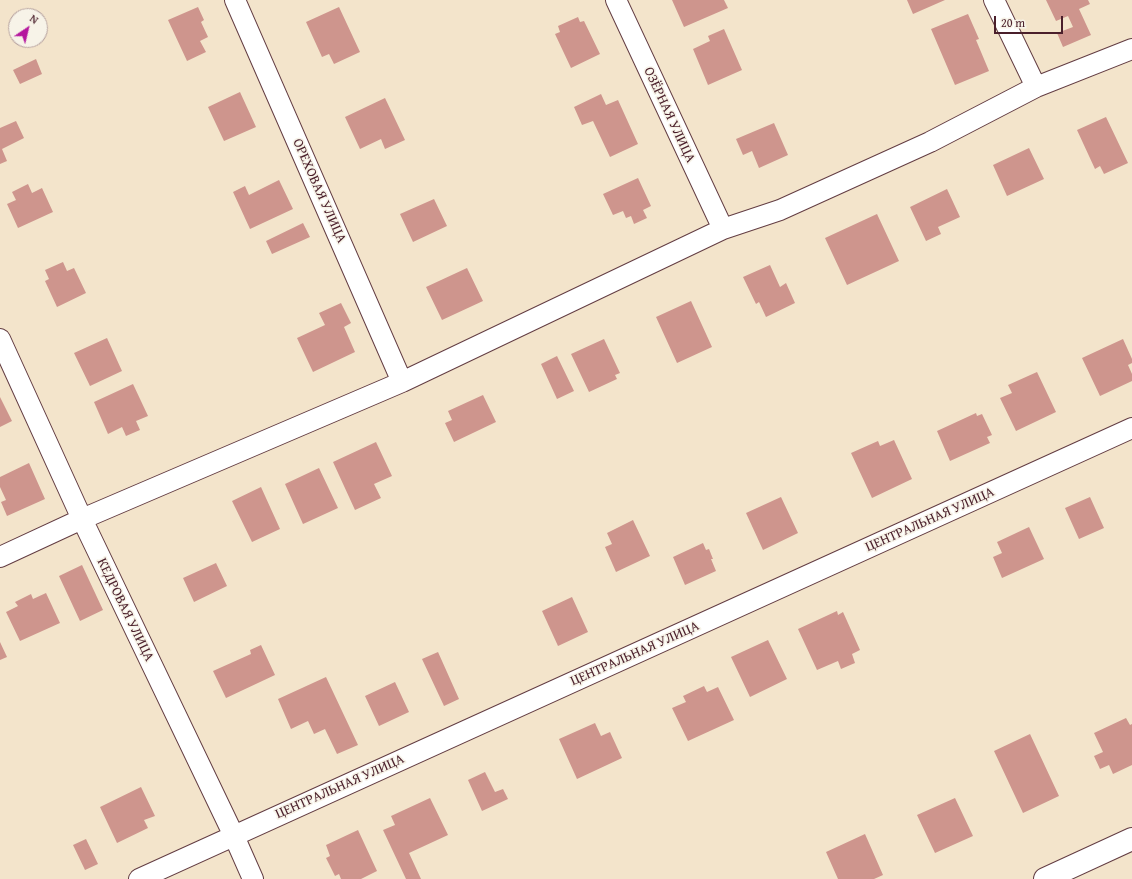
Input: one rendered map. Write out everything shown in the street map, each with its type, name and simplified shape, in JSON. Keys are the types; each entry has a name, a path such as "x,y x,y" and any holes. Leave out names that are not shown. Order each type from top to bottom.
{"street":[{"name":"ОРЕХОВАЯ УЛИЦА","path":"235,0 402,382"},
{"name":"ОЗЁРНАЯ УЛИЦА","path":"616,0 723,229"},
{"path":"994,0 1036,87"},
{"path":"0,557 82,519 402,382 723,229 780,210 930,142 1036,87 1132,49"},
{"name":"КЕДРОВАЯ УЛИЦА","path":"0,339 82,519 234,836 253,879"},
{"name":"ЦЕНТРАЛЬНАЯ УЛИЦА","path":"139,879 1132,428"},
{"path":"1045,879 1132,840"}],"building":[{"path":"672,0 724,0 728,8 684,27"},
{"path":"907,0 945,0 913,14"},
{"path":"1046,0 1088,0 1090,4 1079,9 1091,35 1063,47 1057,33 1073,27 1068,16 1056,21"},
{"path":"198,7 204,20 201,22 208,37 200,41 206,52 187,61 168,20"},
{"path":"339,7 360,52 334,64 329,54 322,57 306,22"},
{"path":"968,14 979,39 976,40 989,71 955,85 931,29"},
{"path":"578,17 580,22 584,21 600,54 571,68 555,34 560,32 558,26"},
{"path":"724,29 742,70 708,85 693,49 710,41 708,36"},
{"path":"36,59 42,74 20,84 13,70"},
{"path":"240,92 256,127 224,141 208,107"},
{"path":"601,94 606,105 618,100 638,144 610,157 593,121 582,125 574,107"},
{"path":"385,98 405,140 385,149 381,139 360,149 345,117"},
{"path":"1106,117 1128,163 1104,174 1100,166 1095,169 1077,130"},
{"path":"16,121 24,138 2,149 7,161 0,164 0,128"},
{"path":"774,123 788,155 759,168 752,151 743,155 736,139"},
{"path":"1029,148 1044,179 1007,196 993,165"},
{"path":"638,178 651,206 643,210 647,218 634,224 631,216 626,218 623,211 613,215 603,194"},
{"path":"279,180 293,209 250,229 233,192 245,186 249,195"},
{"path":"28,184 32,193 42,188 53,212 18,228 7,204 16,200 12,192"},
{"path":"947,189 960,217 938,227 941,234 926,241 910,207"},
{"path":"434,199 447,226 413,242 400,214"},
{"path":"877,214 899,261 847,285 825,238"},
{"path":"303,223 310,237 272,254 266,241"},
{"path":"63,262 67,271 74,268 86,293 57,307 45,281 49,279 45,270"},
{"path":"770,265 780,287 786,283 795,303 766,317 759,302 756,304 743,277"},
{"path":"467,268 483,301 442,320 426,287"},
{"path":"691,301 712,347 677,363 656,317"},
{"path":"341,303 351,323 344,327 355,352 313,372 297,338 325,325 319,313"},
{"path":"107,338 122,371 90,386 74,353"},
{"path":"604,339 620,373 615,375 617,379 589,392 571,354"},
{"path":"1123,339 1132,359 1132,363 1128,365 1132,374 1132,381 1100,396 1082,358"},
{"path":"557,356 574,391 557,399 541,364"},
{"path":"1037,372 1056,412 1016,431 1000,398 1012,393 1008,385"},
{"path":"133,384 148,416 136,421 140,430 126,436 122,427 108,434 94,402"},
{"path":"483,395 496,422 454,442 445,423 452,420 448,411"},
{"path":"0,397 12,421 0,427"},
{"path":"976,413 977,416 982,414 992,435 987,437 990,443 950,461 937,431"},
{"path":"894,440 912,479 872,498 851,453 878,441 880,446"},
{"path":"376,442 392,476 374,484 381,498 355,510 333,462"},
{"path":"29,463 45,499 7,516 1,502 6,500 0,487 0,477"},
{"path":"319,468 338,508 303,524 285,484"},
{"path":"261,487 280,529 252,542 232,501"},
{"path":"781,497 798,533 763,550 746,513"},
{"path":"1090,497 1104,528 1079,539 1065,508"},
{"path":"633,520 650,556 616,572 605,547 612,544 607,533"},
{"path":"1029,527 1044,559 1002,578 993,557 1002,553 997,542"},
{"path":"703,543 706,550 709,549 716,571 685,585 673,557"},
{"path":"216,563 227,586 194,602 183,578"},
{"path":"82,565 103,610 80,621 59,576"},
{"path":"46,593 60,623 20,641 6,612 18,606 15,602 31,594 33,599"},
{"path":"572,597 588,632 558,646 542,611"},
{"path":"837,611 838,615 843,612 860,650 852,654 855,663 841,669 838,661 817,670 798,629"},
{"path":"768,640 787,679 750,697 731,657"},
{"path":"0,642 7,657 0,660"},
{"path":"261,645 275,675 226,698 213,671 251,654 250,650"},
{"path":"438,652 459,699 444,706 422,659"},
{"path":"326,677 358,745 337,754 325,729 314,734 308,721 291,729 278,699"},
{"path":"395,682 409,712 379,726 365,696"},
{"path":"704,686 707,692 718,687 734,720 688,741 672,708 686,702 683,696"},
{"path":"1126,718 1130,725 1132,724 1132,765 1113,774 1109,765 1100,769 1094,756 1103,752 1094,733"},
{"path":"595,723 601,736 610,732 622,758 577,779 559,739"},
{"path":"1030,734 1059,796 1023,813 994,751"},
{"path":"485,772 495,792 503,789 508,799 482,811 468,780"},
{"path":"141,787 155,816 144,820 148,828 117,843 100,807"},
{"path":"430,798 448,835 409,853 421,879 406,879 383,830 395,825 391,816"},
{"path":"955,798 973,836 935,853 917,815"},
{"path":"358,830 377,871 361,879 341,879 339,874 335,876 326,858 330,856 326,845"},
{"path":"865,834 883,875 874,879 838,879 826,852"},
{"path":"86,839 98,864 85,870 73,845"}]}
